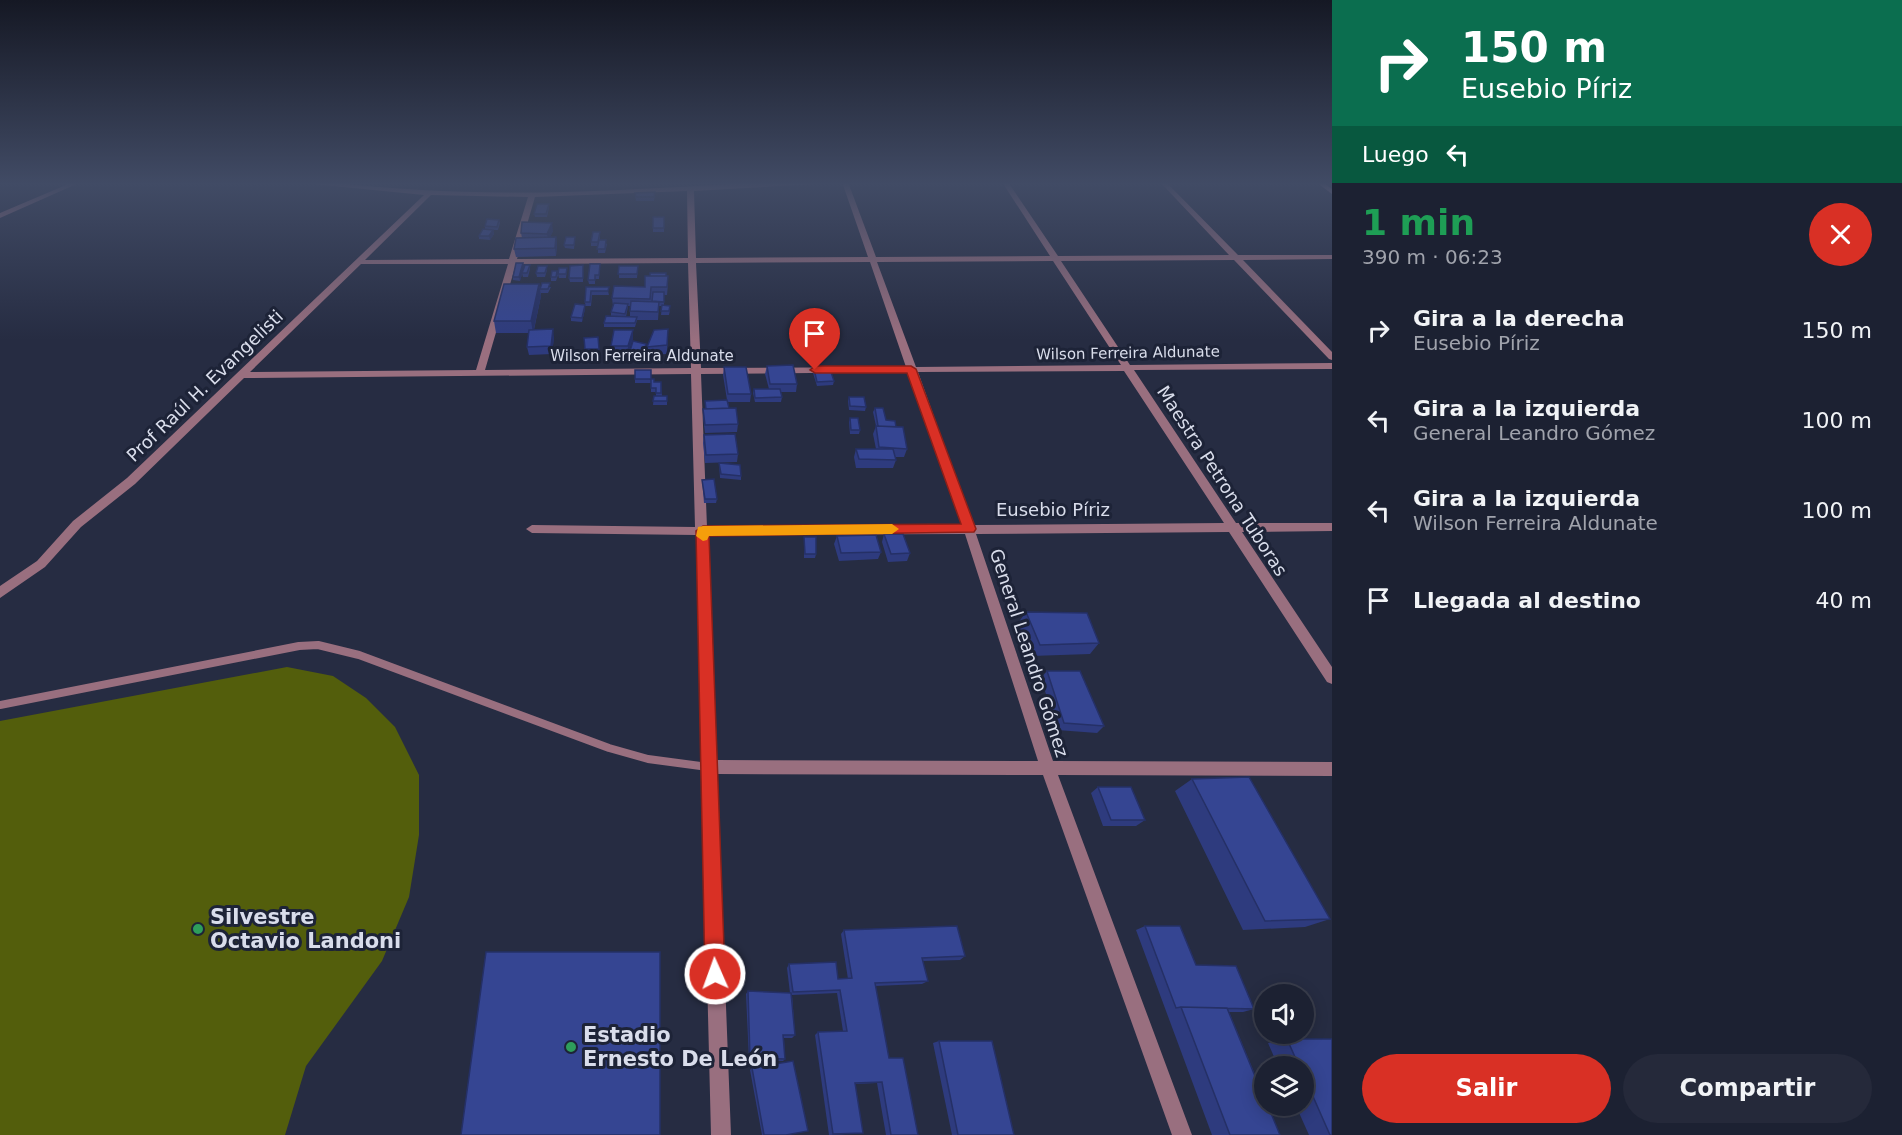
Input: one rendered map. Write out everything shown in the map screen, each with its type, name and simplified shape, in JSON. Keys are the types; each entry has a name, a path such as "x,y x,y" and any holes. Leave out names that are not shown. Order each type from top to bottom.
{"street":[{"name":"Prof Raúl H. Evangelisti","path":"0,593 40,564 77,524 131,481 386,235"},
{"path":"480,372 520,235"},
{"path":"692,235 721,1135"},
{"name":"General Leandro Gómez","path":"863,235 969,529 1047,766 1182,1135"},
{"name":"Maestra Petrona Tuboras","path":"1041,235 1332,678"},
{"path":"1214,235 1332,357"},
{"path":"358,262 1332,257"},
{"name":"Wilson Ferreira Aldunate","path":"240,375 1332,366"},
{"name":"Eusebio Píriz","path":"531,529 703,531 1332,527"},
{"path":"708,766 1332,769"}],"lane":[{"path":"0,705 277,650 318,645 358,655 609,748 664,762 708,766"}],"green space":[{"name":"Silvestre Octavio Landoni","path":"287,667 333,676 366,698 395,727 419,775 419,835 409,897 382,961 306,1066 285,1135 0,1135 0,721"}],"building":[{"path":"592,235 599,235 598,242 591,242"},
{"path":"556,237 555,248 514,249 516,238"},
{"path":"566,237 575,237 574,245 564,245"},
{"path":"599,240 606,240 605,249 597,249"},
{"path":"516,263 523,263 519,277 513,277"},
{"path":"590,264 600,264 599,275 595,275 595,280 588,280"},
{"path":"525,265 530,265 527,273 522,273"},
{"path":"583,265 583,278 569,278 570,266"},
{"path":"538,266 547,266 545,273 536,273"},
{"path":"619,266 638,266 637,274 618,274"},
{"path":"559,268 567,268 566,274 558,274"},
{"path":"552,271 557,271 556,277 551,277"},
{"path":"650,273 666,273 666,276 650,276"},
{"path":"645,276 668,276 667,287 651,287 650,299 612,298 614,286 645,287"},
{"path":"542,283 550,283 548,289 540,289"},
{"path":"504,284 539,284 531,321 494,321"},
{"path":"586,287 609,287 608,291 591,291 590,302 585,302"},
{"path":"653,292 664,292 664,302 652,301"},
{"path":"631,301 659,302 658,312 630,311"},
{"path":"614,303 628,304 625,314 611,312"},
{"path":"575,304 585,305 582,318 571,317"},
{"path":"662,305 670,306 669,311 661,311"},
{"path":"606,316 637,317 635,323 604,323"},
{"path":"553,329 551,346 527,347 529,330"},
{"path":"668,329 667,345 647,347 654,330"},
{"path":"614,330 633,330 628,346 611,346"},
{"path":"598,337 599,349 585,349 584,338"},
{"path":"633,341 646,344 644,351 630,351"},
{"path":"793,365 797,384 770,384 767,366"},
{"path":"724,367 746,367 751,394 728,394"},
{"path":"814,369 830,369 834,381 817,382"},
{"path":"635,370 651,370 651,379 635,379"},
{"path":"651,379 654,379 654,382 661,382 661,393 656,393 656,388 651,388"},
{"path":"754,389 780,389 782,397 755,398"},
{"path":"654,396 667,396 667,401 653,401"},
{"path":"849,397 864,397 866,407 850,406"},
{"path":"727,400 729,408 706,409 705,401"},
{"path":"736,408 738,424 705,425 703,409"},
{"path":"875,408 883,408 886,420 895,421 896,427 878,426"},
{"path":"850,418 858,418 860,430 851,430"},
{"path":"876,426 903,427 907,449 879,447"},
{"path":"735,434 738,454 706,455 704,435"},
{"path":"856,449 893,449 896,460 859,459"},
{"path":"719,463 740,465 741,476 721,474"},
{"path":"714,479 717,499 705,499 702,480"},
{"path":"884,534 903,534 910,553 891,554"},
{"path":"876,535 881,552 841,553 837,536"},
{"path":"804,537 816,537 816,554 805,554"},
{"path":"1026,612 1087,613 1099,643 1040,645"},
{"path":"1047,671 1080,671 1104,726 1064,723"},
{"path":"1249,777 1330,919 1265,921 1192,779"},
{"path":"1098,787 1131,787 1145,820 1111,820"},
{"path":"957,926 965,956 922,958 928,981 875,983 889,1058 903,1058 918,1135 891,1135 882,1082 855,1083 863,1133 833,1134 818,1032 847,1031 840,990 793,992 789,964 836,962 838,979 852,978 844,930"},
{"path":"1145,926 1180,926 1196,965 1236,966 1254,1009 1176,1008"},
{"name":"Estadio Ernesto De León","path":"486,952 660,952 660,1135 461,1135"},
{"path":"748,991 791,993 795,1035 783,1035 785,1059 750,1058"},
{"path":"1181,1007 1227,1008 1254,1074 1254,1116 1272,1116 1280,1135 1230,1135"},
{"path":"1314,1039 1332,1039 1332,1135 1314,1099 1314,1056 1295,1056 1289,1044 1314,1044"},
{"path":"939,1041 992,1041 1014,1135 958,1135"},
{"path":"793,1061 808,1131 786,1135 764,1135 752,1068"}],"slow traffic":[{"path":"703,536 703,531 892,529"}],"place":[{"name":"Silvestre Octavio Landoni","path":"198,929"},
{"name":"Estadio Ernesto De León","path":"571,1047"}],"route":[{"path":"715,974 703,531 969,529 911,369 815,370"}]}
